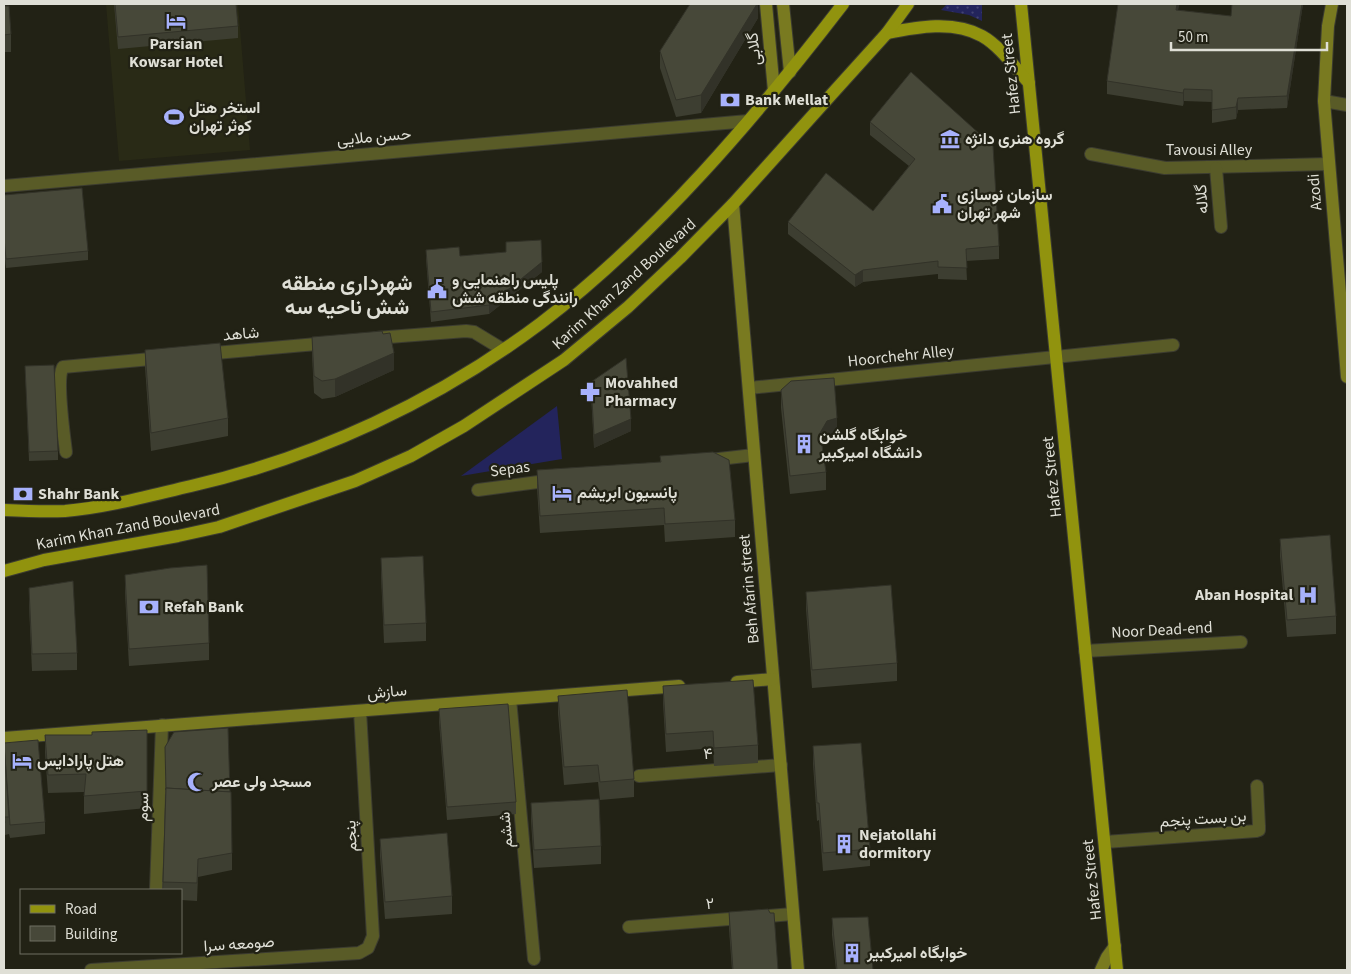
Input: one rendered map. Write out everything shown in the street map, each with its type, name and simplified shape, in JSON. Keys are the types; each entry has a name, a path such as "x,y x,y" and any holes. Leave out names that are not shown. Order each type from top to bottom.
{"main road":[{"name":"Karim Khan Zand Boulevard","path":"4,510 68,510 114,503 223,479 293,457 360,430 443,386 547,318 622,254 748,121 790,72 843,4"},
{"name":"Karim Khan Zand Boulevard","path":"4,571 44,560 218,527 355,481 411,456 464,426 564,360 628,307 680,258 733,204 887,33 908,4"},
{"name":"Hafez Street","path":"1021,4 1117,970"},
{"path":"887,33 907,29 938,27 955,27 970,31 983,36 996,47 1029,83"}],"street":[{"name":"گلابی","path":"766,4 774,90"},
{"name":"گلابی","path":"783,4 790,72"},
{"name":"Azodi","path":"1332,4 1328,26 1324,101 1347,377"},
{"path":"1324,101 1347,105"},
{"name":"حسن ملایی","path":"4,186 748,121"},
{"name":"Tavousi Alley","path":"1091,154 1165,168 1329,164"},
{"name":"گلاله","path":"1216,168 1221,227"},
{"name":"Beh Afarin street","path":"733,204 798,970"},
{"path":"367,339 466,330 474,332 502,349"},
{"name":"شاهد","path":"191,355 338,342"},
{"name":"Hoorchehr Alley","path":"749,388 1056,356 1172,346"},
{"path":"66,452 60,383 63,367 171,357"},
{"path":"695,462 754,455"},
{"name":"Sepas","path":"478,490 566,478"},
{"name":"Noor Dead-end","path":"1086,651 1241,642"},
{"path":"724,683 773,679"},
{"name":"سازش","path":"4,738 162,724 695,685"},
{"name":"ششم","path":"510,698 534,959"},
{"name":"پنجم","path":"359,953 368,948 373,936 360,711"},
{"name":"سوم","path":"156,889 162,724"},
{"name":"۴","path":"638,776 780,765"},
{"name":"بن بست پنجم","path":"1105,842 1259,830 1257,786"},
{"name":"۲","path":"629,927 793,914"},
{"path":"1101,970 1107,956 1115,946"},
{"name":"صومعه سرا","path":"91,970 359,953"},
{"path":"153,966 154,954"}],"shaded area":[{"path":"106,4 238,4 250,150 119,161"},
{"path":"947,4 982,4 982,21 969,15 941,10"},
{"path":"557,406 562,459 461,476"}],"building":[{"path":"4,4 9,6 11,34 4,35"},
{"name":"Parsian Kowsar Hotel","path":"115,4 236,4 238,26 118,37"},
{"path":"690,4 757,4 701,95 676,100 660,51"},
{"path":"1118,4 1177,4 1176,10 1231,16 1232,4 1302,4 1287,96 1238,98 1236,107 1212,110 1212,90 1184,89 1183,93 1107,81"},
{"name":"سازمان نوسازی شهر تهران","path":"911,72 993,146 999,246 966,249 967,268 938,267 938,261 863,270 855,275 788,222 826,173 873,211 915,159 870,122"},
{"path":"82,188 88,251 6,259 4,195"},
{"path":"541,240 542,262 489,305 431,312 426,250 459,247 460,256 506,252 506,242"},
{"path":"382,331 383,334 390,333 394,353 335,379 322,381 314,376 312,337"},
{"path":"220,343 228,418 151,433 145,350"},
{"path":"626,358 631,419 594,435 591,382"},
{"path":"54,365 58,451 29,452 25,366"},
{"name":"خوابگاه گلشن دانشگاه امیرکبیر","path":"834,378 837,418 827,421 820,433 826,472 790,476 781,390 791,381"},
{"path":"713,452 729,460 735,520 665,524 664,508 540,516 537,470 661,462 660,456"},
{"name":"Aban Hospital","path":"1330,535 1336,616 1287,620 1280,539"},
{"path":"423,556 426,623 384,625 381,558"},
{"path":"207,565 209,643 129,649 125,575 170,568"},
{"path":"73,581 77,653 32,654 29,588"},
{"path":"891,585 897,663 812,670 806,592"},
{"path":"753,680 758,745 714,748 713,731 666,734 663,686"},
{"path":"627,690 634,779 600,782 598,765 564,767 558,696"},
{"path":"508,704 516,802 447,807 439,709"},
{"name":"مسجد ولی عصر","path":"228,728 230,792 166,788 166,790 165,747 174,732"},
{"path":"147,730 147,791 84,796 86,774 48,775 45,735 92,735 92,732"},
{"path":"38,740 45,822 10,825 4,743"},
{"path":"861,743 870,849 823,853 813,746"},
{"path":"4,746 9,817 4,817"},
{"path":"166,788 231,792 232,853 198,859 197,883 163,882"},
{"path":"599,799 601,846 534,850 531,803"},
{"path":"447,833 452,896 385,902 380,839"},
{"path":"768,909 770,913 774,913 778,970 733,970 729,912"},
{"name":"خوابگاه امیرکبیر","path":"868,917 873,970 837,970 832,918"}],"place":[{"name":"Parsian Kowsar Hotel","path":"176,21"},
{"name":"Bank Mellat","path":"730,100"},
{"name":"استخر هتل کوثر تهران","path":"174,117"},
{"name":"گروه هنری دانژه","path":"950,139"},
{"name":"سازمان نوسازی شهر تهران","path":"942,204"},
{"name":"پلیس راهنمایی و رانندگی منطقه شش","path":"437,289"},
{"name":"Movahhed Pharmacy","path":"590,392"},
{"name":"خوابگاه گلشن دانشگاه امیرکبیر","path":"804,444"},
{"name":"پانسیون ابریشم","path":"562,493"},
{"name":"Shahr Bank","path":"23,494"},
{"name":"Aban Hospital","path":"1308,595"},
{"name":"Refah Bank","path":"149,607"},
{"name":"هتل پارادایس","path":"22,761"},
{"name":"مسجد ولی عصر","path":"197,782"},
{"name":"Nejatollahi dormitory","path":"844,844"},
{"name":"خوابگاه امیرکبیر","path":"852,953"}],"district":[{"name":"شهرداری منطقه شش ناحیه سه","path":"347,295"}]}
